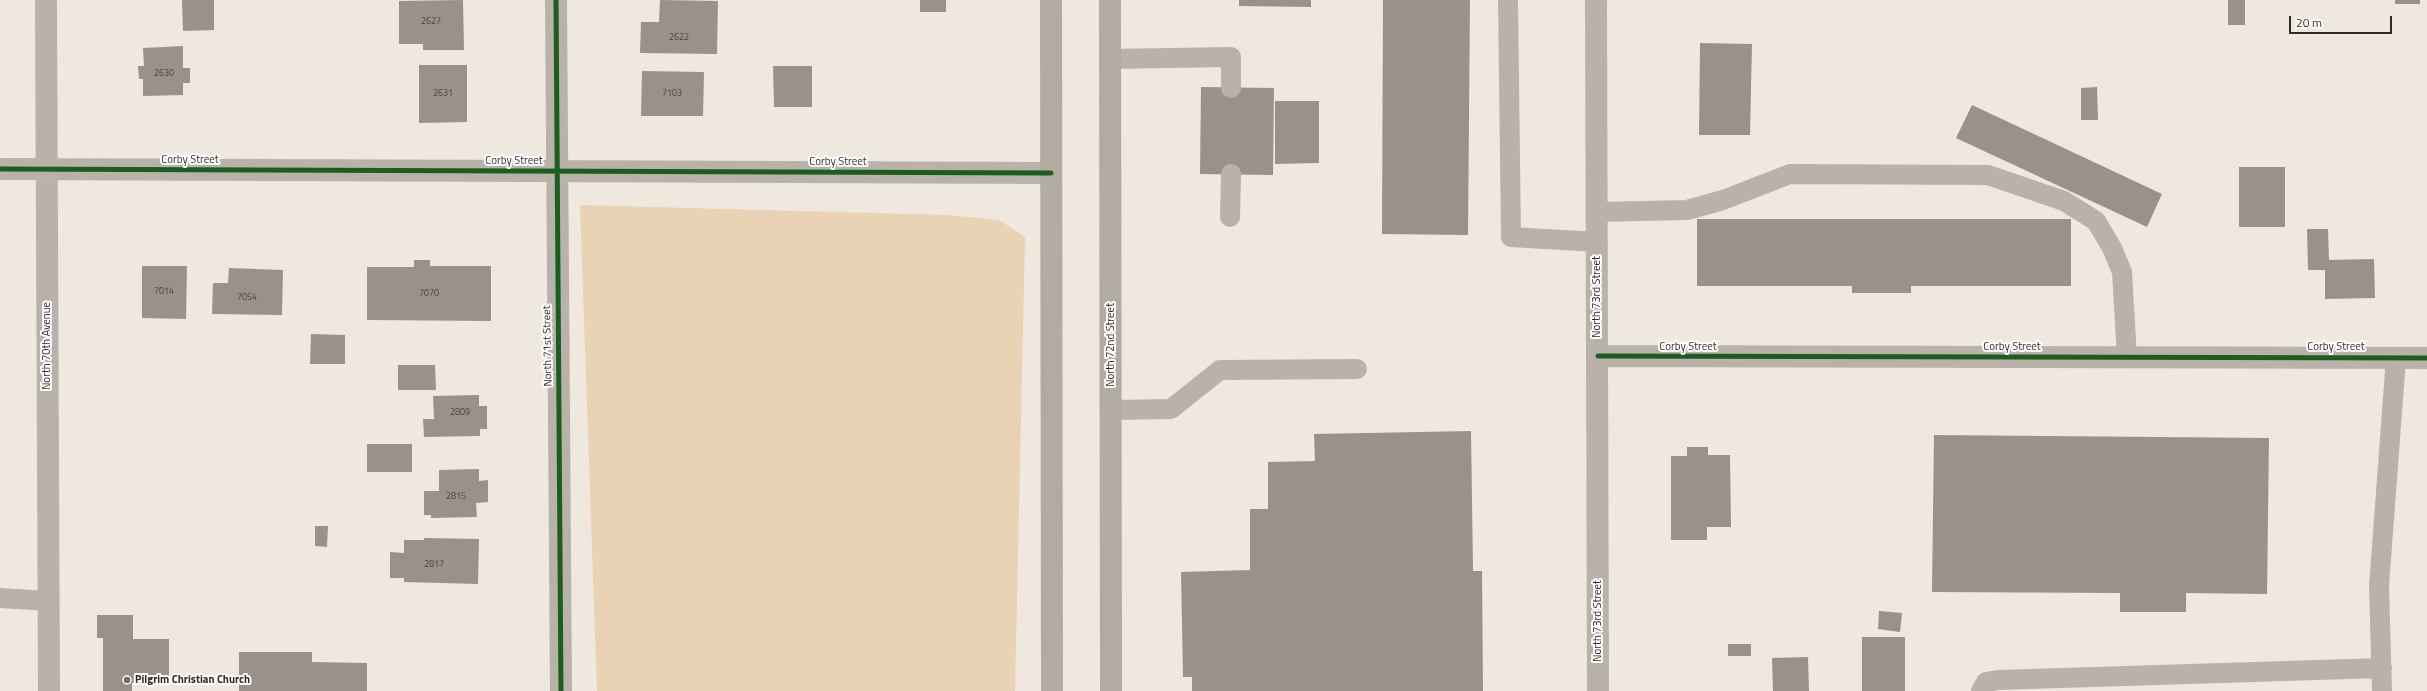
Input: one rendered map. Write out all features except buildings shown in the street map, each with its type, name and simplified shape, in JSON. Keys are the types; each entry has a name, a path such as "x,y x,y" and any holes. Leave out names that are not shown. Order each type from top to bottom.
{"main road":[{"path":"1050,0 1052,691"},
{"name":"North 72nd Street","path":"1110,0 1112,691"}],"street":[{"name":"North 70th Avenue","path":"46,0 49,691"},
{"name":"North 71st Street","path":"556,0 556,171 561,691"},
{"name":"North 73rd Street","path":"1596,0 1598,691"},
{"name":"Corby Street","path":"0,169 1051,173"},
{"name":"Corby Street","path":"1598,356 2427,358"}],"lane":[{"path":"1508,0 1511,237 1597,242"},
{"path":"1110,59 1231,57 1231,88"},
{"path":"1230,174 1230,218"},
{"path":"1597,212 1687,210 1723,200 1790,174 1988,175 2064,202 2096,222 2112,248 2122,272 2127,357"},
{"path":"2382,691 2379,586 2396,358"},
{"path":"1111,410 1171,409 1220,370 1356,369"},
{"path":"0,598 48,601"},
{"path":"1981,691 1986,682 1998,680 2382,668"}],"shaded area":[{"path":"580,205 948,215 999,220 1025,237 1015,691 597,691"}],"cycle path":[{"path":"556,0 561,691"},
{"path":"0,169 1051,173"},
{"path":"1598,356 2427,358"}],"place":[{"name":"Pilgrim Christian Church","path":"127,680"}]}
